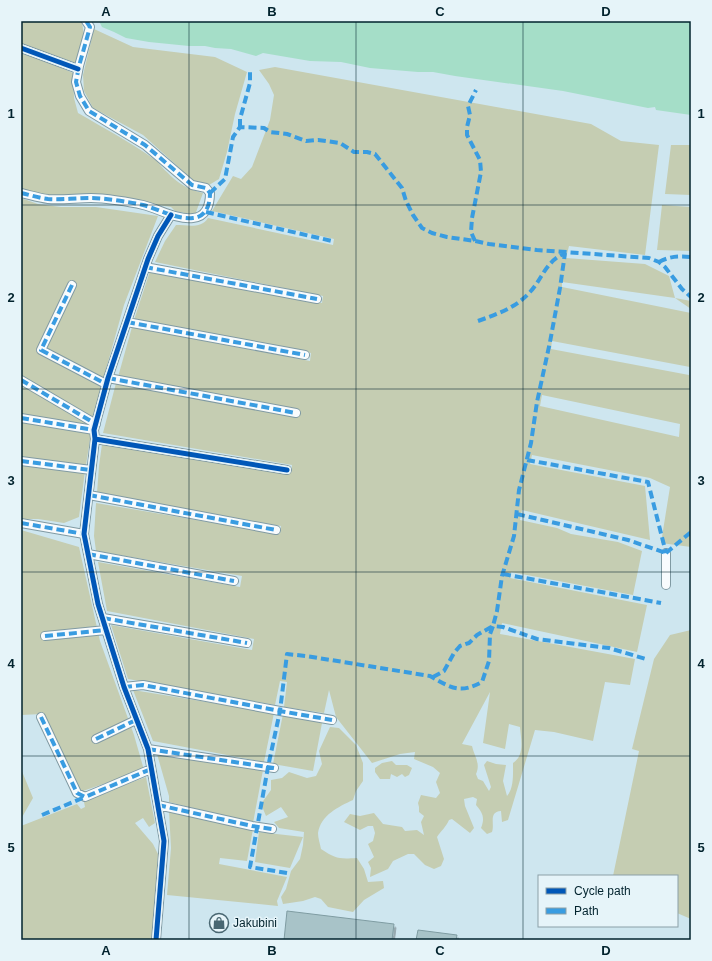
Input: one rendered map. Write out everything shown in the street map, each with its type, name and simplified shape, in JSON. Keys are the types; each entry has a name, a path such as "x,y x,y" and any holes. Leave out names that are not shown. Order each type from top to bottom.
{"street":[{"path":"21,193 48,199 93,198 143,205 165,211 171,215 193,219 200,217 206,212 210,198 209,190 202,186 192,185 145,145 89,111 80,96 76,82 78,69 90,27 86,21"},
{"path":"21,48 78,69"},
{"path":"156,940 164,840 158,804 148,750 124,687 98,604 84,534 92,470 95,427 107,381 145,267 158,236 171,215"},
{"path":"145,267 317,299"},
{"path":"72,286 41,350 107,381 296,413"},
{"path":"127,322 305,356"},
{"path":"21,380 95,427"},
{"path":"21,418 95,427"},
{"path":"95,439 287,470"},
{"path":"21,461 92,470"},
{"path":"89,496 276,530"},
{"path":"21,523 84,534"},
{"path":"666,552 666,585"},
{"path":"88,554 234,581"},
{"path":"103,618 247,643"},
{"path":"45,636 106,630"},
{"path":"124,687 143,685 332,720"},
{"path":"41,717 77,793 85,797 151,770"},
{"path":"96,739 136,720"},
{"path":"148,750 274,768"},
{"path":"158,804 252,826 272,829"}],"shaded area":[{"path":"21,21 82,22 84,36 76,63 21,44"},
{"path":"99,21 691,21 691,115 656,110 655,107 648,108 563,91 433,72 370,68 341,62 310,61 263,53 256,56 231,49 149,42 126,38 102,27"},
{"path":"94,29 133,47 215,57 247,72 219,179 209,185 195,182 143,135 93,108 84,91 83,75"},
{"path":"21,50 73,73 74,98 78,113 154,159 179,183 203,193 195,215 175,211 171,207 101,196 44,195 21,190"},
{"path":"275,67 591,124 621,141 659,145 645,255 569,246 566,258 645,264 669,276 675,298 562,282 562,287 691,313 691,547 661,543 670,487 650,478 532,455 530,464 645,486 650,540 522,510 520,520 557,528 571,534 618,542 642,551 633,595 511,572 510,578 647,605 637,652 502,623 500,634 635,659 630,685 605,682 593,741 554,732 535,730 508,820 502,822 501,811 497,812 493,816 492,832 487,834 481,828 483,818 482,813 476,805 477,799 473,797 464,799 465,806 474,828 470,833 452,819 449,820 437,837 444,859 441,866 434,869 425,865 414,854 408,854 393,861 388,869 370,877 371,868 368,862 374,857 368,844 373,841 375,833 373,826 368,826 360,830 344,822 350,814 360,816 374,813 383,824 402,827 405,831 417,830 424,835 421,822 424,816 419,812 418,803 421,795 436,798 440,793 436,782 440,773 433,767 414,759 415,752 400,754 372,763 336,717 329,690 324,713 284,707 287,682 280,681 275,705 128,679 111,625 252,650 254,639 107,611 98,562 240,587 242,576 96,551 94,536 96,503 280,534 281,526 97,493 102,444 291,473 292,465 103,433 116,383 299,417 300,411 118,377 132,327 310,361 311,353 134,320 150,271 322,303 323,296 155,262 165,241 176,225 198,225 202,224 208,218 333,245 334,239 212,211 233,176 241,179 252,167 270,120 274,95 269,84 259,70","holes":["552,341 690,367 689,375 551,349","542,395 680,424 679,437 540,406","490,692 483,743 505,749 509,724 520,727 521,752 517,760 513,763 512,785 507,796 503,781 506,765 487,761 484,765 491,787 489,791 483,781 478,779 476,774 478,766 472,746 462,744"]},
{"path":"671,145 691,145 691,195 665,194"},
{"path":"21,198 38,204 61,207 96,207 158,216 124,305 103,380 47,348 76,283 71,282 38,351 101,385 94,419 21,377"},
{"path":"662,205 691,207 691,251 657,250"},
{"path":"675,298 691,301 691,309"},
{"path":"21,382 92,425 92,428 21,415"},
{"path":"21,422 91,433 86,465 21,457"},
{"path":"21,464 85,471 79,517 64,523 38,519 21,519"},
{"path":"21,530 79,547 100,641 134,735 144,770 80,792 42,714 21,715"},
{"path":"691,630 691,919 678,913 678,875 613,875 639,751 632,749 654,659 670,635"},
{"path":"133,690 274,713 264,762 153,741"},
{"path":"283,714 322,723 313,771 273,764"},
{"path":"330,727 339,728 356,745 363,763 363,781 356,791 353,800 326,816 318,833 321,849 338,858 357,858 364,869 368,882 383,881 384,888 364,900 353,912 328,907 321,899 315,897 303,901 283,904 281,897 286,889 291,871 300,859 304,832 279,828 274,822 288,817 281,807 266,816 261,804 271,790 271,780 282,778 289,772 307,778 316,776 322,764 319,751"},
{"path":"157,754 263,770 253,823 169,802 169,796"},
{"path":"392,761 396,765 407,765 412,768 409,775 405,777 402,774 397,777 391,774 390,779 380,779 375,772 375,768 382,763"},
{"path":"21,769 33,798 21,819"},
{"path":"146,777 155,823 149,827 143,818 135,823 153,844 158,854 154,940 21,940 21,826 77,804 81,809 85,807 84,802 90,798"},
{"path":"169,811 253,829 247,861 220,858 219,864 287,877 277,901 278,906 167,895 171,848"},
{"path":"259,832 303,837 290,868 255,862"}],"building":[{"path":"287,911 394,924 392,940 284,940"},
{"path":"418,930 457,935 456,940 416,940"}],"marked path":[{"path":"21,193 48,199 91,198 124,201 143,205 174,216 187,218 193,218 201,215 208,206 210,193 206,188 192,185 145,145 89,111 80,96 76,82 90,27 86,21"},
{"path":"240,127 240,119 250,83 250,69"},
{"path":"475,241 471,232 472,218 481,172 480,160 467,135 467,127 470,115 468,106 476,90"},
{"path":"210,193 225,179 233,137 240,127 264,128 270,132 287,134 306,141 318,140 340,143 354,152 367,152 375,154 402,188 406,201 422,228 432,233 489,244 537,250 649,258 659,262 665,267 682,289 691,297"},
{"path":"206,212 332,241"},
{"path":"478,321 506,310 525,298 553,261 565,253"},
{"path":"433,677 444,671 454,653 460,646 469,643 477,635 493,626 497,611 502,576 514,536 519,490 531,443 537,402 550,342 565,253"},
{"path":"659,262 675,257 691,257"},
{"path":"145,267 317,299"},
{"path":"72,285 41,350 106,384"},
{"path":"127,322 305,355"},
{"path":"108,378 296,413"},
{"path":"21,380 96,424"},
{"path":"21,418 94,430"},
{"path":"527,460 648,482 666,553"},
{"path":"21,461 91,470"},
{"path":"89,495 276,530"},
{"path":"517,514 628,540 666,553"},
{"path":"21,523 84,534"},
{"path":"666,553 691,532"},
{"path":"88,554 234,581"},
{"path":"503,574 661,603"},
{"path":"103,618 247,643"},
{"path":"287,873 250,867 268,767 280,711 287,654 430,676 444,684 461,689 468,688 482,682 489,661 490,634 493,626 503,627 537,639 609,648 646,659"},
{"path":"45,636 106,630"},
{"path":"124,687 143,685 332,720"},
{"path":"41,717 77,793 85,797 151,769"},
{"path":"96,739 136,720"},
{"path":"148,749 274,768"},
{"path":"42,815 85,797"},
{"path":"158,805 272,829"}],"cycle path":[{"path":"21,48 78,69"},
{"path":"156,940 164,841 148,749 124,687 98,604 84,534 95,439 94,430 108,378 148,259 158,236 171,215"},
{"path":"95,439 287,470"}],"place":[{"name":"Jakubini","path":"219,923"}]}
